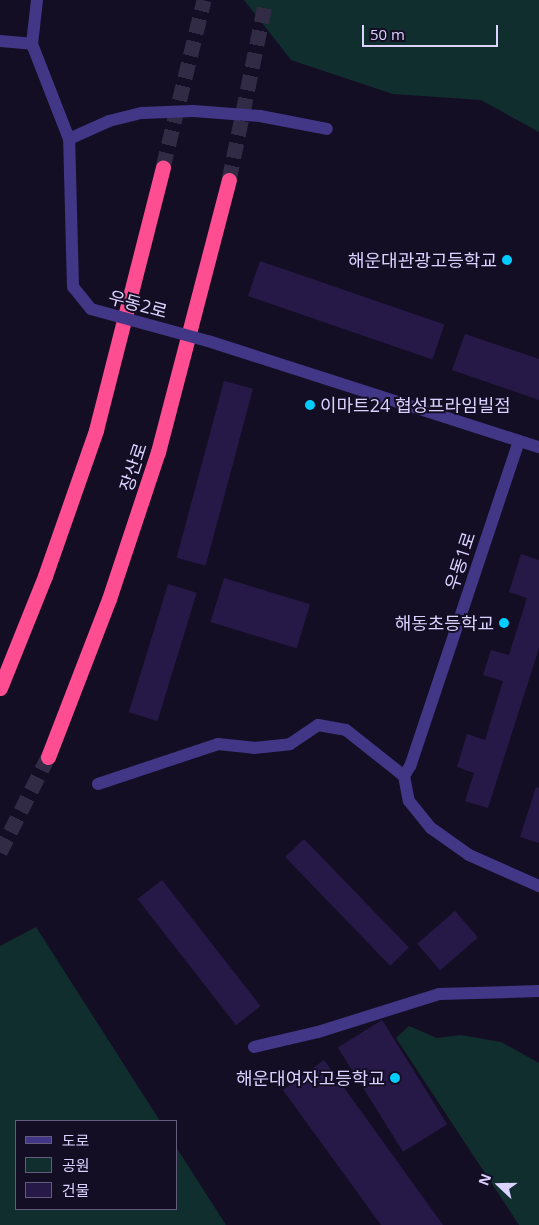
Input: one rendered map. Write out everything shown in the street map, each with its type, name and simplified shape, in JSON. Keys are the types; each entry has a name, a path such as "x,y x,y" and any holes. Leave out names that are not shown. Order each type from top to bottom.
{"highway":[{"path":"0,688 45,576 96,430 163,167"},
{"name":"장산로","path":"48,757 109,599 158,452 229,180"}],"street":[{"path":"0,41 32,44 37,0"},
{"name":"우동2로","path":"32,44 69,139 73,287 91,309 208,341 539,447"},
{"path":"69,139 109,121 142,113 193,111 260,116 327,129"},
{"name":"우동1로","path":"404,776 410,766 519,440"},
{"path":"98,784 218,744 254,748 290,744 318,725 346,730 404,776 409,800 431,828 468,855 539,886"},
{"path":"254,1046 318,1032 439,994 539,991"}],"green space":[{"path":"244,0 539,0 539,132 481,100 393,94 291,60"},
{"path":"36,927 159,1120 15,1120 15,1210 178,1210 178,1150 226,1225 0,1225 0,946"},
{"path":"409,1026 437,1038 461,1035 501,1042 539,1063 539,1225 519,1225 396,1038"}],"building":[{"path":"260,261 444,324 432,359 248,296"},
{"path":"465,334 539,359 539,400 452,370"},
{"path":"224,381 253,389 206,566 177,558"},
{"path":"521,554 539,560 539,648 488,808 465,801 474,773 457,767 467,734 485,740 503,681 483,675 491,650 509,655 527,598 509,592"},
{"path":"224,578 310,604 297,648 211,622"},
{"path":"168,584 197,593 158,721 129,712"},
{"path":"536,787 539,788 539,843 520,837"},
{"path":"304,839 409,948 390,966 285,857"},
{"path":"162,880 261,1006 236,1025 138,899"},
{"path":"455,911 478,937 440,970 417,944"},
{"path":"382,1020 447,1124 403,1152 338,1048"},
{"path":"324,1060 443,1225 381,1225 283,1090"}],"tunnel":[{"path":"163,167 204,0"},
{"path":"229,180 266,0"},
{"path":"0,852 48,757"}],"place":[{"name":"해운대관광고등학교","path":"507,260"},
{"name":"이마트24 협성프라임빌점","path":"310,405"},
{"name":"해동초등학교","path":"504,623"},
{"name":"해운대여자고등학교","path":"395,1078"}]}
